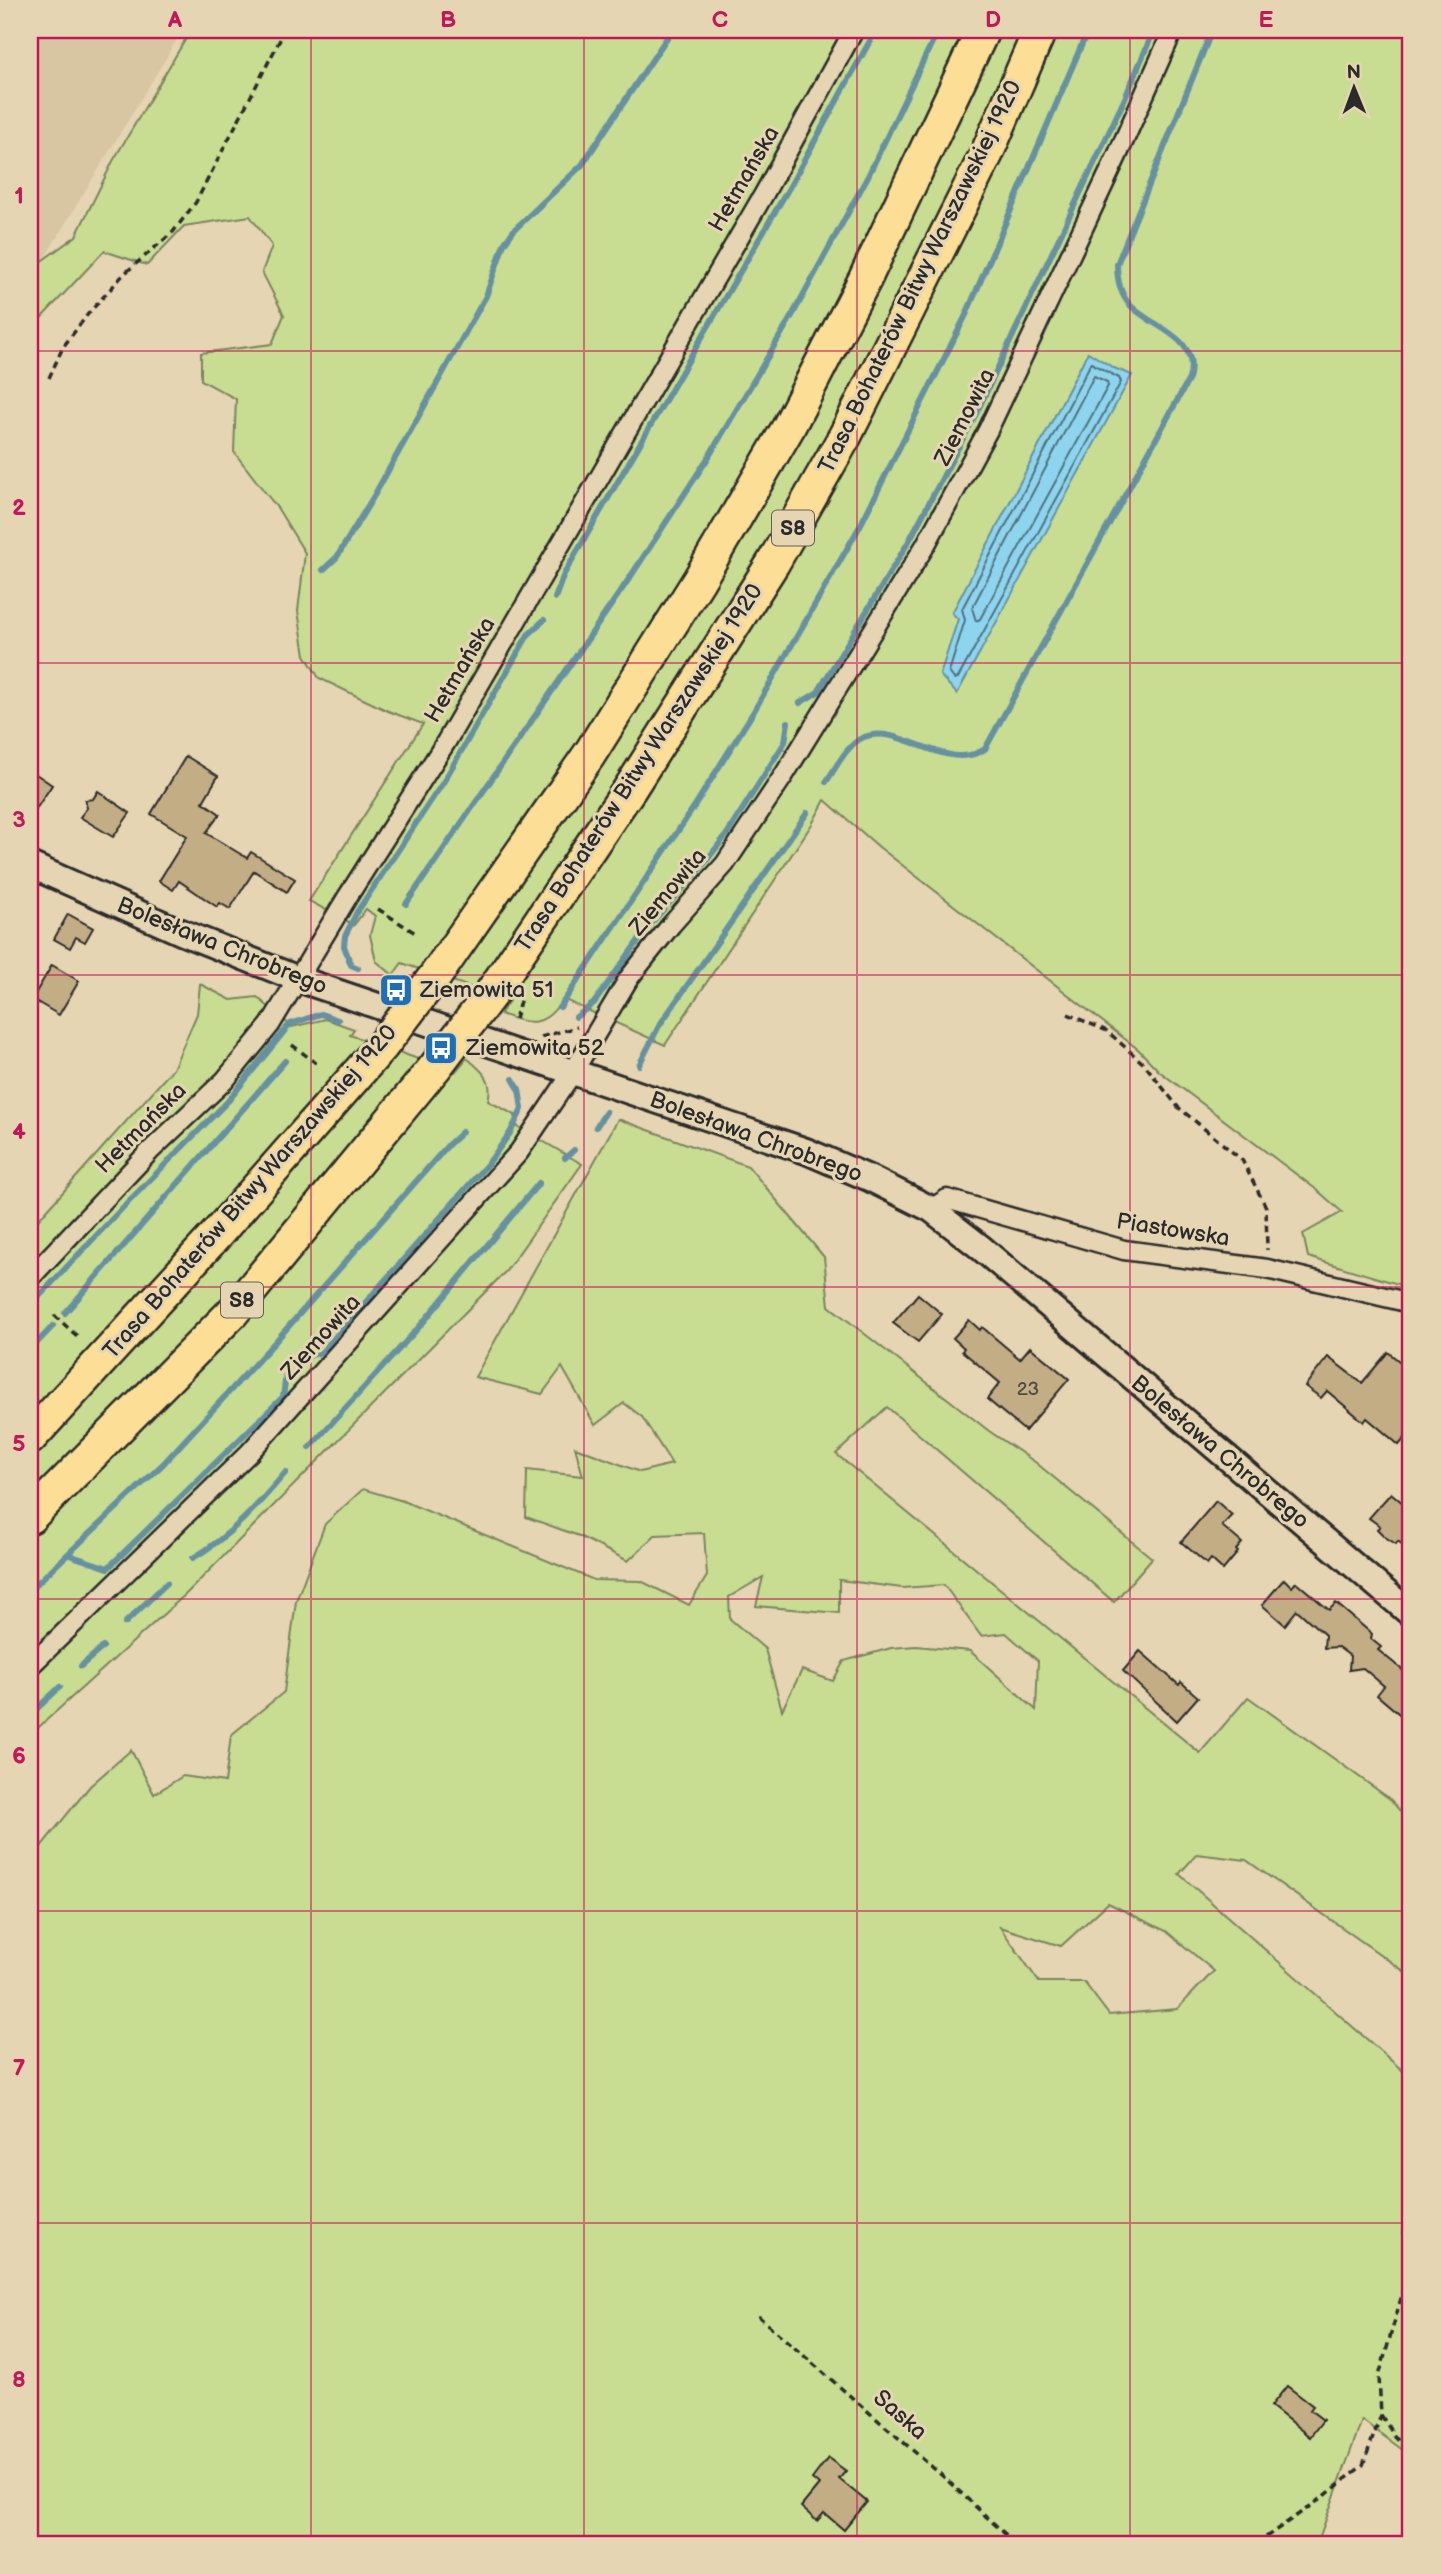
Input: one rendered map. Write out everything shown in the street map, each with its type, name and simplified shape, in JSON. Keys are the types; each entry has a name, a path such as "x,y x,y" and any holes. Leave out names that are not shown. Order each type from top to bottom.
{"highway":[{"name":"Trasa Bohaterów Bitwy Warszawskiej 1920","path":"30,1437 216,1236 382,1046 436,975 589,755 699,580 781,440 865,279 984,30"},
{"name":"Trasa Bohaterów Bitwy Warszawskiej 1920","path":"30,1517 232,1312 436,1066 490,995 631,787 773,563 845,436 988,153 1040,30"}],"street":[{"name":"Hetmańska","path":"30,1278 150,1151 240,1063 270,1025 446,742 764,194 855,30"},
{"name":"Ziemowita","path":"30,1665 249,1453 338,1357 519,1152 573,1072 629,978 732,853 790,766 925,546 1016,373 1173,30"},
{"name":"Bolesława Chrobrego","path":"30,865 181,932 298,979 806,1151 932,1209 1411,1614"},
{"name":"Piastowska","path":"932,1209 947,1199 1124,1250 1267,1269 1402,1301 1411,1306"}],"path":[{"path":"48,378 63,347 88,314 124,274 173,232 196,202 285,30"},
{"path":"378,909 417,934"},
{"path":"516,1020 521,997"},
{"path":"1068,1014 1107,1031 1145,1065 1178,1107 1242,1160 1266,1207 1267,1269"},
{"path":"292,1045 316,1063"},
{"path":"54,1315 77,1336"},
{"path":"1256,2544 1322,2498 1363,2465 1381,2416 1379,2376 1411,2263"},
{"name":"Saska","path":"758,2316 947,2480 1016,2544"},
{"path":"1381,2416 1411,2454"}],"shaded area":[{"path":"49,30 183,30 39,267 30,246 30,37"}],"green space":[{"path":"191,30 1411,30 1411,1288 1308,1257 1303,1234 1342,1212 1317,1190 1159,1071 1139,1050 879,847 825,800 812,824 665,1045 563,999 550,1015 529,1022 500,1014 509,1001 402,963 393,975 376,961 370,935 375,916 366,909 354,925 309,901 423,724 388,711 319,678 305,655 298,611 305,553 278,509 234,452 236,399 201,380 201,353 272,344 284,315 262,272 272,246 250,216 184,226 147,265 104,251 30,330 36,265 76,236 113,161"},
{"path":"200,984 231,1000 257,997 292,1027 326,1019 354,1029 350,1035 455,1072 467,1058 488,1081 488,1101 515,1115 517,1126 582,1164 506,1271 187,1593 30,1735 30,1229 173,1069 197,1014"},
{"path":"618,1119 748,1166 824,1257 829,1306 989,1431 1035,1462 1152,1558 1114,1602 887,1407 836,1454 1200,1753 1248,1697 1390,1799 1411,1824 1411,1976 1246,1860 1197,1854 1179,1874 1411,2078 1411,2199 1403,2232 1411,2276 1411,2456 1362,2420 1317,2544 30,2544 30,1860 90,1786 131,1750 154,1794 183,1776 225,1782 231,1735 284,1692 296,1601 325,1524 363,1489 403,1501 594,1580 641,1581 689,1605 707,1576 704,1533 655,1535 628,1561 579,1536 526,1517 527,1470 583,1476 575,1447 640,1472 672,1464 642,1417 624,1403 595,1425 562,1367 542,1394 475,1377","holes":["763,1577 756,1606 839,1613 839,1580 902,1588 944,1585 981,1636 1006,1633 1038,1661 1036,1710 970,1651 916,1646 891,1648 844,1661 833,1681 802,1670 782,1710 765,1649 730,1619 729,1597","1108,1903 1166,1931 1214,1971 1177,2009 1109,2015 1084,1982 1039,1982 1000,1927 1061,1946"]}],"water":[{"path":"1088,352 1114,368 1132,375 957,694 940,675 958,619 952,613"}],"building":[{"path":"186,756 218,776 203,802 220,814 206,833 247,858 251,852 295,879 287,892 254,871 230,909 220,903 217,907 179,881 173,890 159,881 187,836 151,814"},
{"path":"30,770 52,785 30,818"},
{"path":"98,791 130,813 113,837 80,817 87,808 85,800 93,799"},
{"path":"68,914 93,928 85,942 76,937 70,948 54,939"},
{"path":"52,965 79,981 59,1015 32,999"},
{"path":"918,1294 942,1314 918,1342 893,1323"},
{"path":"969,1320 980,1330 982,1327 1020,1359 1030,1347 1069,1379 1025,1431 987,1399 1000,1383 962,1351 964,1348 953,1338"},
{"path":"1388,1352 1411,1371 1411,1431 1399,1445 1367,1418 1364,1422 1327,1391 1321,1398 1305,1386 1328,1357 1362,1383"},
{"path":"1391,1493 1411,1510 1411,1552 1398,1541 1396,1544 1385,1537 1377,1529 1380,1526 1369,1518"},
{"path":"1216,1501 1232,1515 1222,1526 1242,1543 1223,1570 1211,1559 1207,1564 1181,1542"},
{"path":"1284,1579 1292,1587 1296,1582 1329,1610 1336,1603 1372,1634 1371,1639 1381,1647 1378,1650 1411,1677 1411,1724 1377,1695 1384,1686 1363,1668 1349,1670 1350,1656 1338,1647 1324,1648 1325,1635 1297,1610 1285,1625 1262,1605"},
{"path":"1140,1651 1179,1685 1181,1682 1198,1697 1177,1721 1123,1671"},
{"path":"1287,2386 1313,2406 1310,2410 1323,2420 1310,2437 1271,2406"},
{"path":"828,2458 846,2471 839,2479 867,2502 844,2530 824,2513 817,2521 801,2507 819,2485 812,2479"}],"waterway":[{"path":"323,570 337,557 375,494 486,296 504,244 514,230 582,165 672,30"},
{"path":"555,598 564,574 790,186 876,30"},
{"path":"406,904 631,576 708,458 793,314 868,176 938,30"},
{"path":"560,1007 694,807 754,711 860,526 966,315 1088,30"},
{"path":"800,703 818,692 909,541 977,412 1125,98 1154,30"},
{"path":"826,782 847,751 864,737 893,736 955,756 970,755 985,749 1189,379 1191,364 1182,343 1130,305 1120,286 1117,264 1212,30"},
{"path":"358,968 351,965 344,946 345,936 357,912 444,781 528,635 544,620"},
{"path":"576,1017 594,1003 651,923 700,869 727,834 785,742 788,722"},
{"path":"639,1065 659,1026 807,813"},
{"path":"30,1306 228,1101 290,1024 321,1014 338,1020"},
{"path":"65,1313 285,1061"},
{"path":"300,1359 322,1352 490,1161 510,1133 522,1109 519,1089 513,1079"},
{"path":"596,1127 606,1112"},
{"path":"30,1590 163,1464 462,1132"},
{"path":"565,1158 574,1150"},
{"path":"310,1447 420,1326 539,1183"},
{"path":"30,1350 53,1326"},
{"path":"69,1555 108,1568 283,1397 286,1374"},
{"path":"193,1558 232,1530 286,1472"},
{"path":"125,1623 167,1583"},
{"path":"81,1666 103,1647"},
{"path":"30,1715 60,1687"}],"place":[{"name":"Ziemowita 51","path":"396,990"},
{"name":"Ziemowita 52","path":"441,1048"}]}
